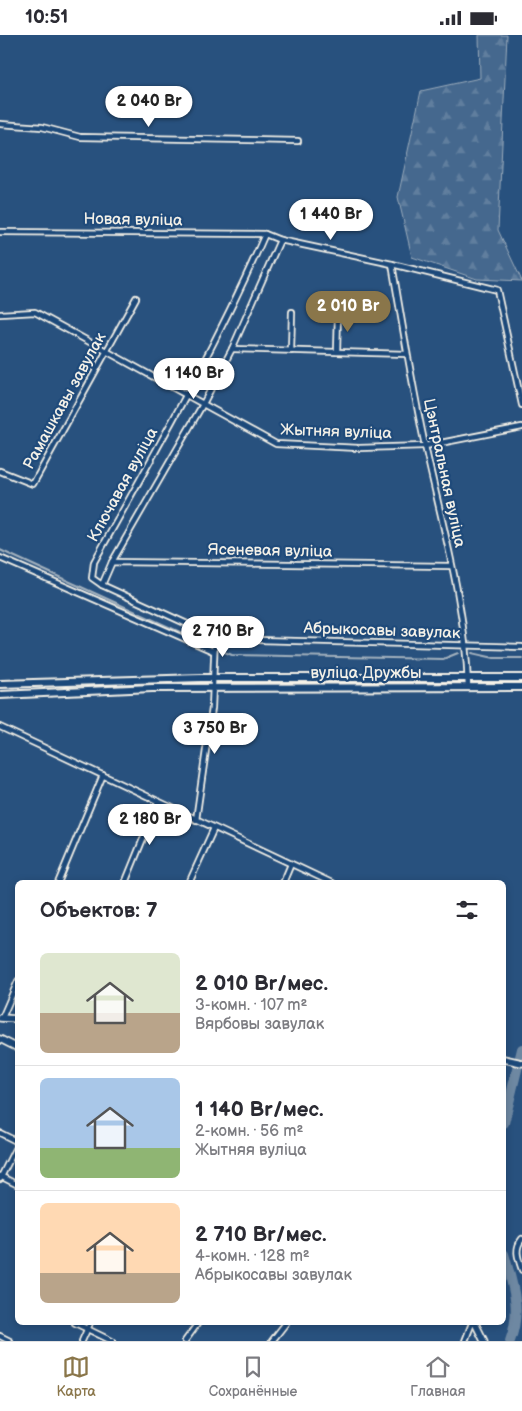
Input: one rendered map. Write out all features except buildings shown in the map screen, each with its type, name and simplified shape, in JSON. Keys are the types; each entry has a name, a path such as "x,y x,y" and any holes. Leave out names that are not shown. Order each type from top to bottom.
{"main road":[{"path":"412,687 460,685 466,682 468,677"},
{"name":"вуліца Дружбы","path":"0,686 212,678 522,678"},
{"path":"152,688 174,684 206,684 212,678"},
{"path":"212,687 217,682 271,678"},
{"name":"вуліца Дружбы","path":"0,695 212,687 522,687"},
{"path":"1,1018 15,1019"},
{"path":"0,1039 15,1046"},
{"path":"506,1060 522,1063"},
{"path":"474,1325 484,1341"}],"street":[{"path":"0,124 42,127 80,137 298,141"},
{"name":"Новая вуліца","path":"0,232 265,234"},
{"path":"265,234 280,240 392,264 497,291 522,405"},
{"name":"Ключавая вуліца","path":"102,585 92,578 94,562 187,395 244,281 265,234"},
{"name":"Ключавая вуліца","path":"112,563 203,404 232,349 280,240"},
{"name":"Цэнтральная вуліца","path":"392,264 425,446 451,566 464,645 468,687"},
{"name":"Рамашкавы завулак","path":"0,471 34,484 136,298"},
{"name":"Жытняя вуліца","path":"0,313 35,312 276,444 359,448 425,446 522,427"},
{"path":"291,351 292,312"},
{"path":"338,314 338,352"},
{"path":"232,349 407,353"},
{"path":"0,558 213,651"},
{"path":"102,585 112,563"},
{"name":"Ясеневая вуліца","path":"112,563 451,566"},
{"name":"Абрыкосавы завулак","path":"102,585 214,636 230,639 522,647"},
{"path":"196,820 209,733 214,636"},
{"path":"0,727 326,880"},
{"path":"59,880 103,775"},
{"path":"126,880 158,802"},
{"path":"191,880 214,828"},
{"path":"283,880 291,864"},
{"path":"1,1018 15,988"},
{"path":"0,1133 15,1141"},
{"path":"15,1149 0,1177 15,1184"},
{"path":"522,1233 517,1253 522,1270"},
{"path":"78,1325 112,1341"},
{"path":"82,1341 89,1325"},
{"path":"185,1341 197,1325"},
{"path":"272,1341 284,1325"},
{"path":"465,1341 472,1325"},
{"path":"0,1336 10,1341"}],"green space":[{"path":"479,35 507,35 498,230 522,281 477,279 412,257 398,197 421,91 480,78"}],"waterway":[{"path":"0,550 204,643"},
{"path":"217,649 232,655 443,659 458,653"},
{"path":"472,653 494,658 522,658"},
{"path":"506,1115 522,1049"},
{"path":"506,1261 516,1308 514,1329 510,1341"}]}
